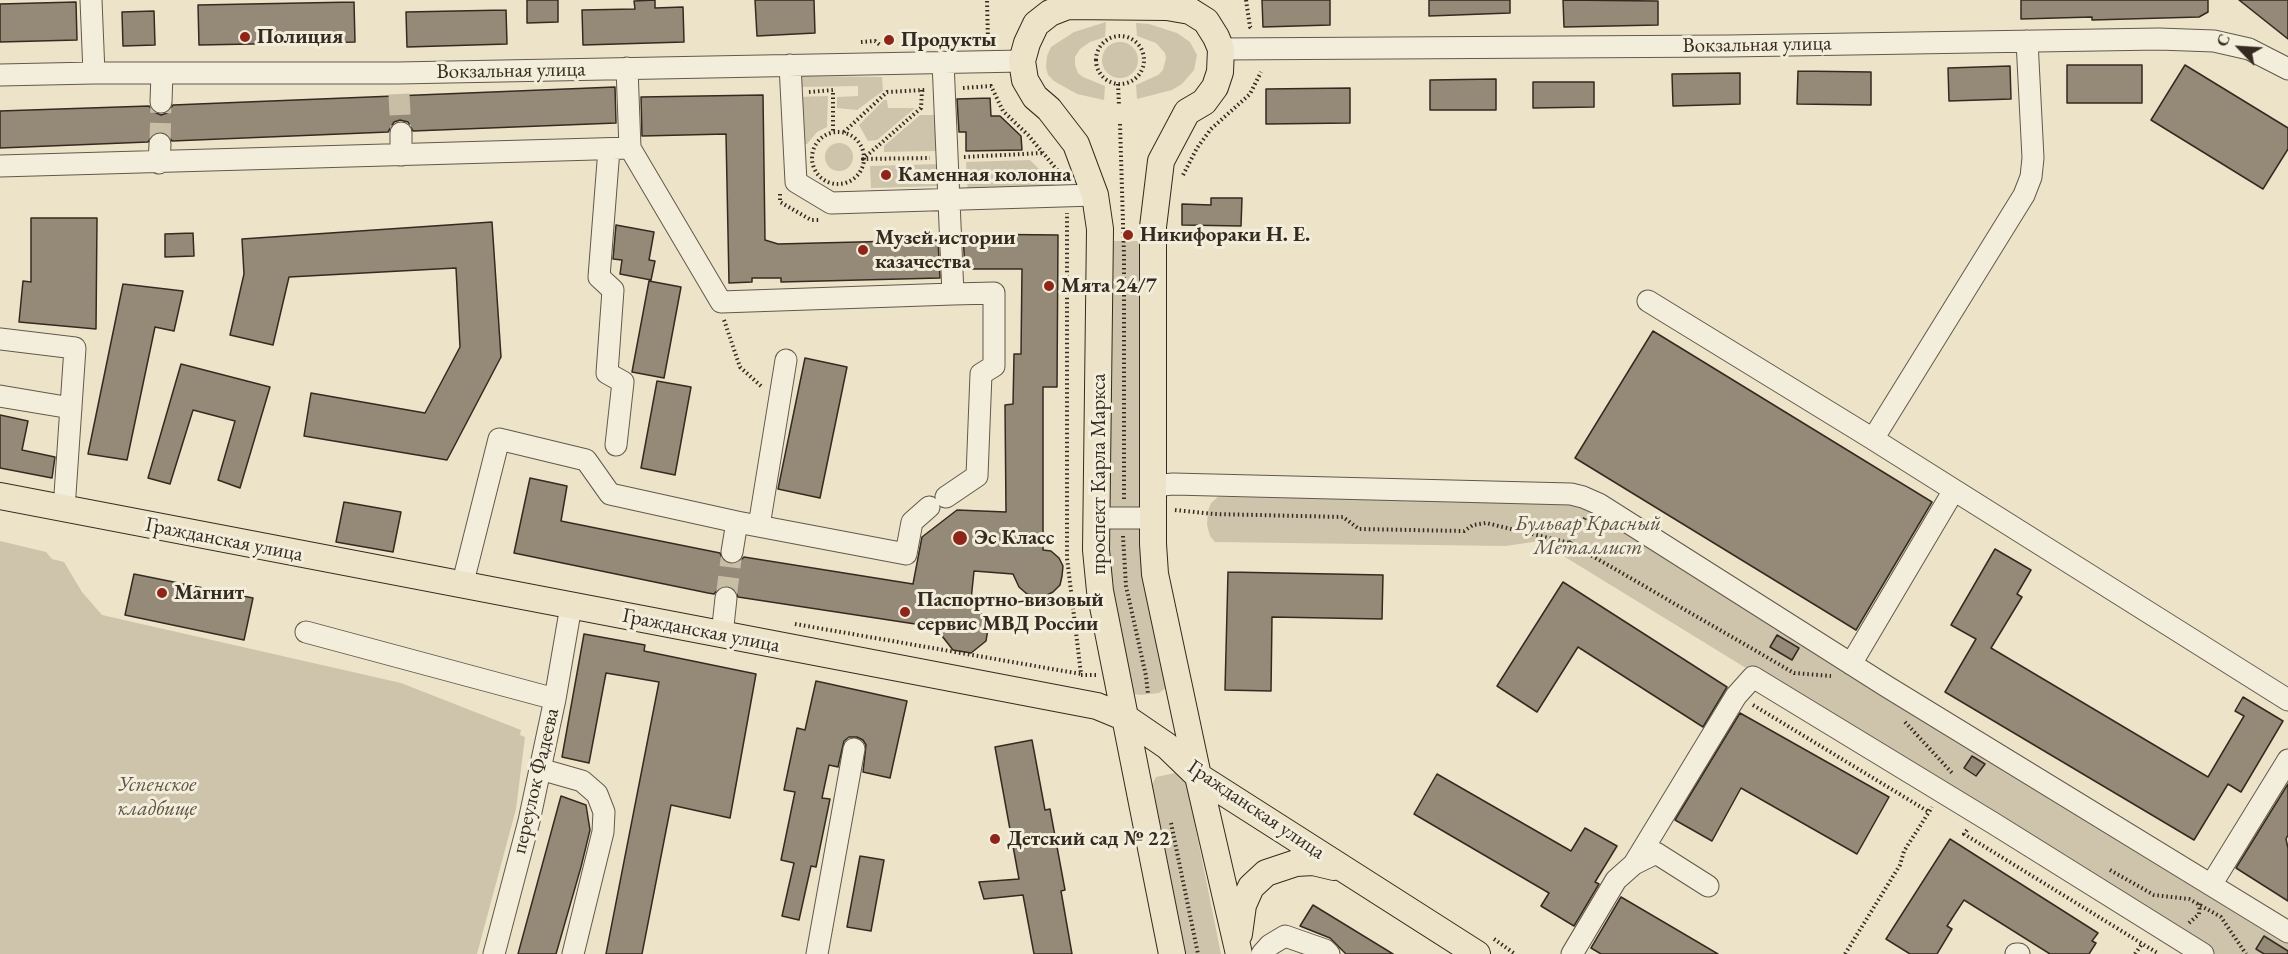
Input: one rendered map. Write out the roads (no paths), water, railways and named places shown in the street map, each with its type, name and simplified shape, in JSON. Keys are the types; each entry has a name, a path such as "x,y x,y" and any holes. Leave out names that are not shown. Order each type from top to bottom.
{"main road":[{"path":"1022,61 1036,24 1050,13 1068,6 1167,7 1190,11 1206,21 1221,50 1220,72 1215,87 1204,102 1187,112 1161,161 1153,227 1166,517 1155,574 1198,776 1247,954"},
{"name":"проспект Карла Маркса","path":"1022,61 1025,80 1035,97 1049,108 1076,144 1095,195 1100,229 1096,518 1100,591 1172,954"},
{"name":"Гражданская улица","path":"0,496 1087,704 1126,718 1167,746 1198,776 1477,954"},
{"name":"Гражданская улица","path":"1247,954 1239,922 1251,887 1266,873 1296,863 1312,862 1338,868 1356,876"}],"street":[{"path":"91,0 94,73"},
{"name":"Вокзальная улица","path":"1221,50 1718,46 2159,39 2214,41 2249,50 2288,69"},
{"path":"1873,439 2024,195 2031,177 2033,158 2027,41"},
{"name":"Вокзальная улица","path":"0,75 162,73 398,83 627,68 1022,61"},
{"path":"943,62 953,294"},
{"path":"790,65 796,182 831,203 1095,195"},
{"path":"616,446 623,382 607,372 613,290 599,277 620,148 627,68"},
{"path":"161,102 162,73"},
{"path":"400,134 401,155"},
{"path":"0,166 160,153 401,155 620,148"},
{"path":"462,586 499,439 586,460 610,494 737,522 906,554 912,522 977,477 981,374 994,366 994,292 721,302 620,148"},
{"path":"1648,302 1873,439 2288,700"},
{"path":"0,339 75,348 64,509"},
{"path":"759,526 786,360"},
{"path":"0,396 71,408"},
{"path":"1163,485 1571,494 1599,504 1844,670 2288,932"},
{"path":"1844,670 1954,490"},
{"path":"1096,518 1166,517"},
{"path":"732,552 737,522"},
{"path":"722,635 726,598"},
{"name":"переулок Фадеева","path":"494,954 529,821 555,699 571,606"},
{"path":"306,632 555,699"},
{"path":"1634,864 1736,696 1752,677 2003,829 2179,948 2203,954"},
{"path":"817,954 854,749"},
{"path":"2211,885 2288,760"},
{"path":"540,769 582,781 597,794 604,812 603,832 573,954"},
{"path":"1572,954 1616,880 1634,864 1656,853 1707,886"},
{"path":"1247,954 1285,936 1325,950 1329,954"}],"tunnel":[{"path":"399,94 401,133"},
{"path":"160,144 161,102"},
{"path":"726,598 732,552"}],"place":[{"name":"Полиция","path":"245,37"},
{"name":"Продукты","path":"889,40"},
{"name":"Каменная колонна","path":"886,175"},
{"name":"Никифораки Н. Е.","path":"1128,235"},
{"name":"Музей истории казачества","path":"863,250"},
{"name":"Мята 24/7","path":"1049,286"},
{"name":"Эс Класс","path":"960,538"},
{"name":"Магнит","path":"162,593"},
{"name":"Паспортно-визовый сервис МВД России","path":"905,612"},
{"name":"Детский сад № 22","path":"995,839"}],"park label":[{"name":"Бульвар Красный Металлист","path":"1588,536"},
{"name":"Успенское кладбище","path":"157,797"}]}
